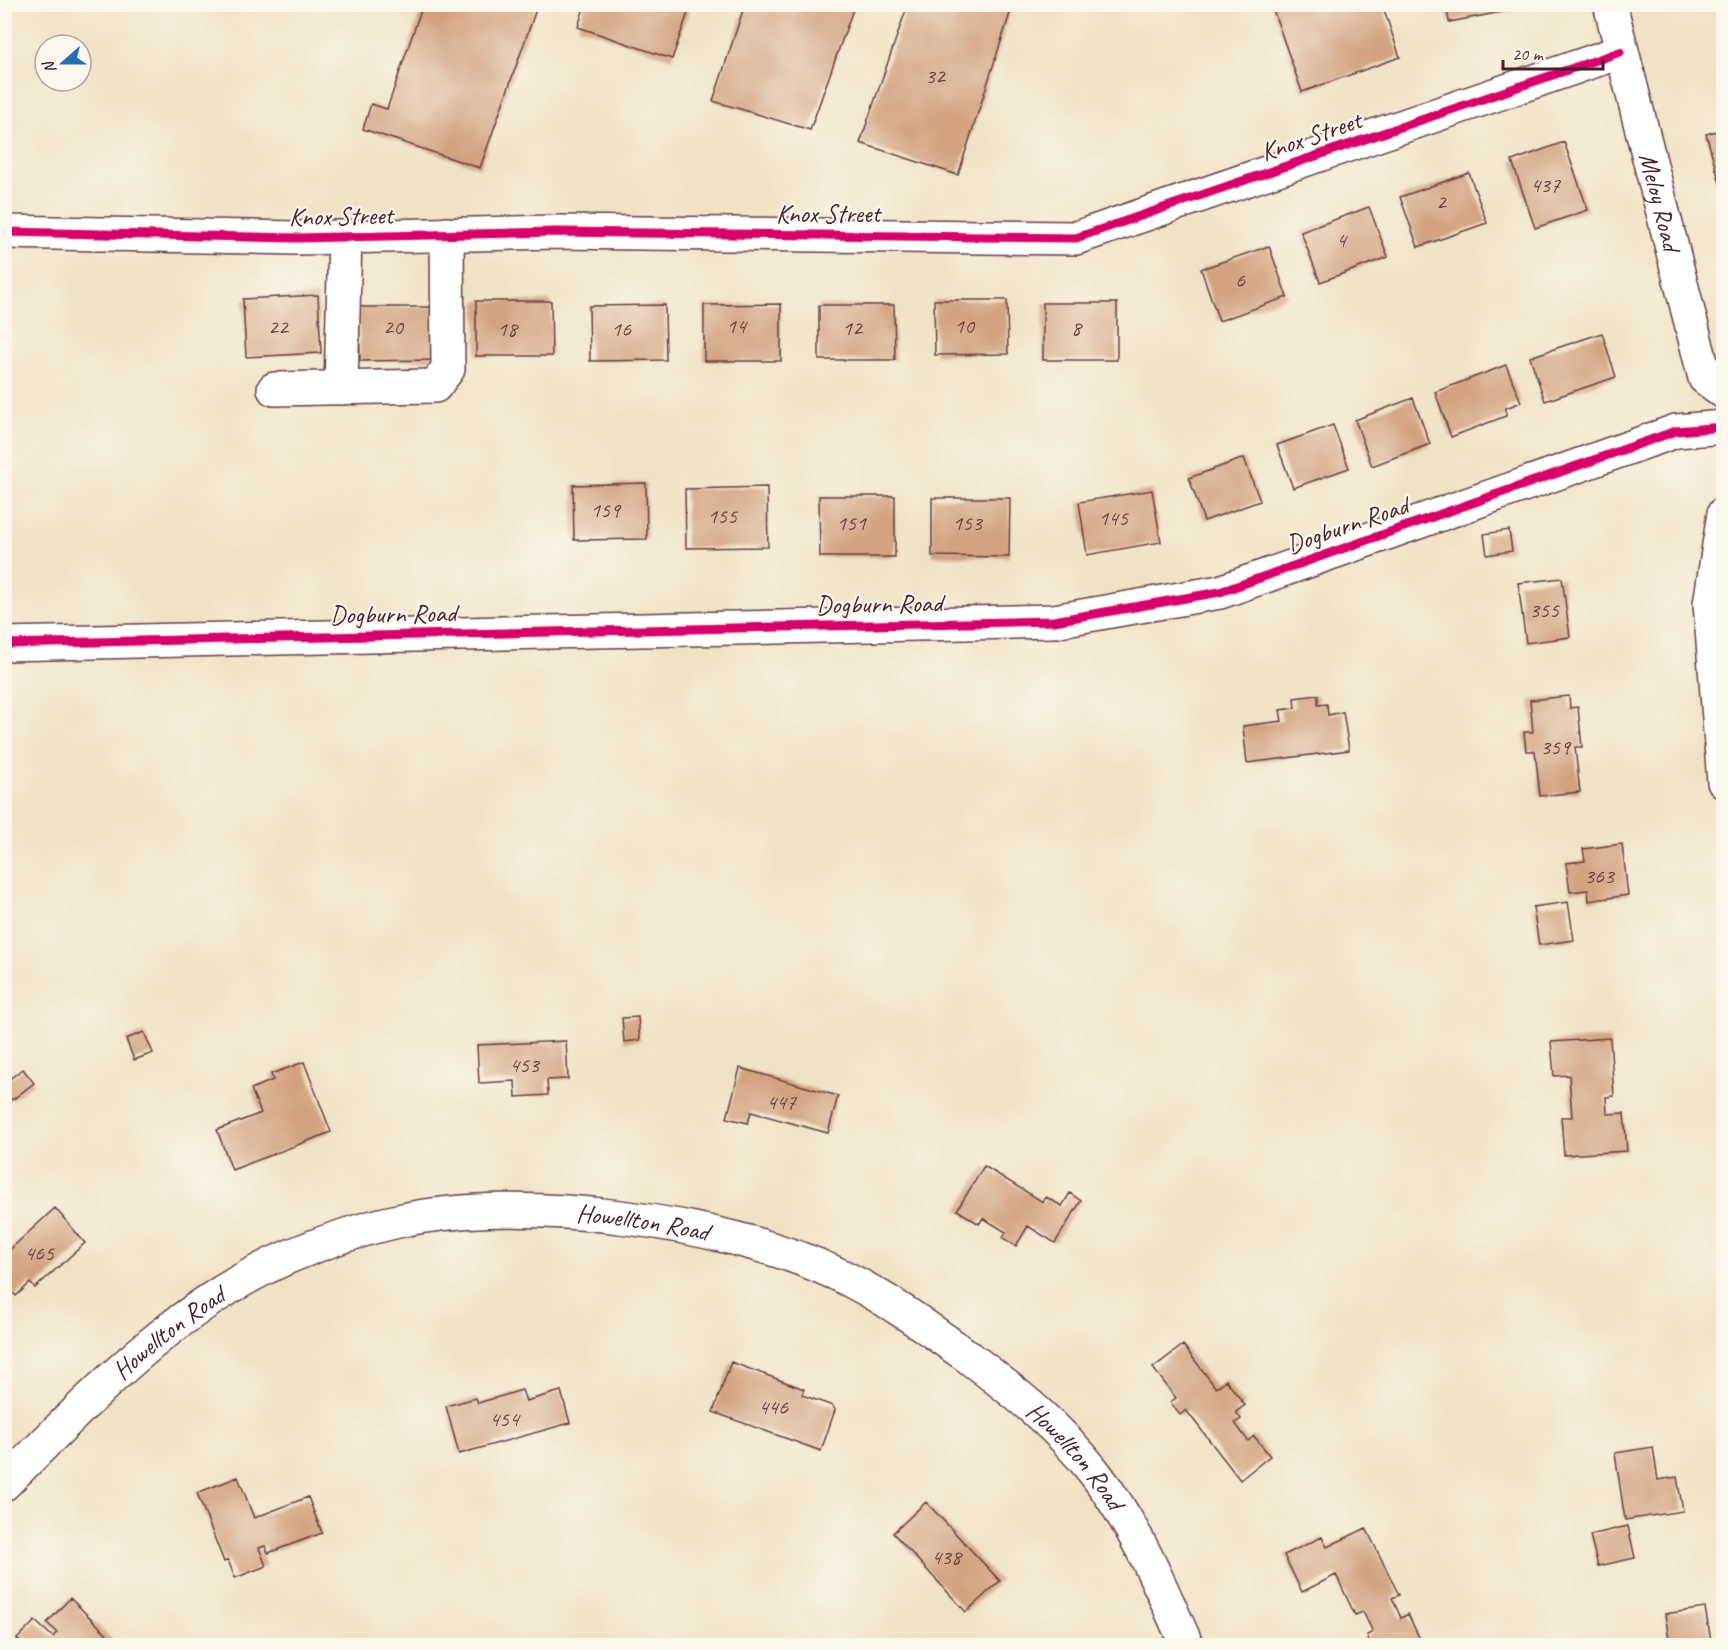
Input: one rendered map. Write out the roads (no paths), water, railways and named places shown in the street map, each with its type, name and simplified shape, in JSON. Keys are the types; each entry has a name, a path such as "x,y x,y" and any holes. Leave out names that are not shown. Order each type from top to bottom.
{"street":[{"name":"Meloy Road","path":"1610,4 1620,52 1705,378 1724,392"},
{"name":"Knox Street","path":"4,232 345,237 556,232 1076,238 1620,52"},
{"path":"274,389 435,386 448,369 447,234"},
{"path":"341,388 345,237"},
{"name":"Dogburn Road","path":"4,644 1054,621 1220,592 1676,431 1724,427"},
{"path":"1724,513 1710,604 1724,782"},
{"name":"Howellton Road","path":"4,1484 135,1354 236,1283 286,1258 344,1236 400,1220 457,1213 529,1210 582,1213 658,1222 749,1242 836,1273 921,1323 995,1377 1047,1421 1093,1470 1129,1522 1187,1646"}]}
